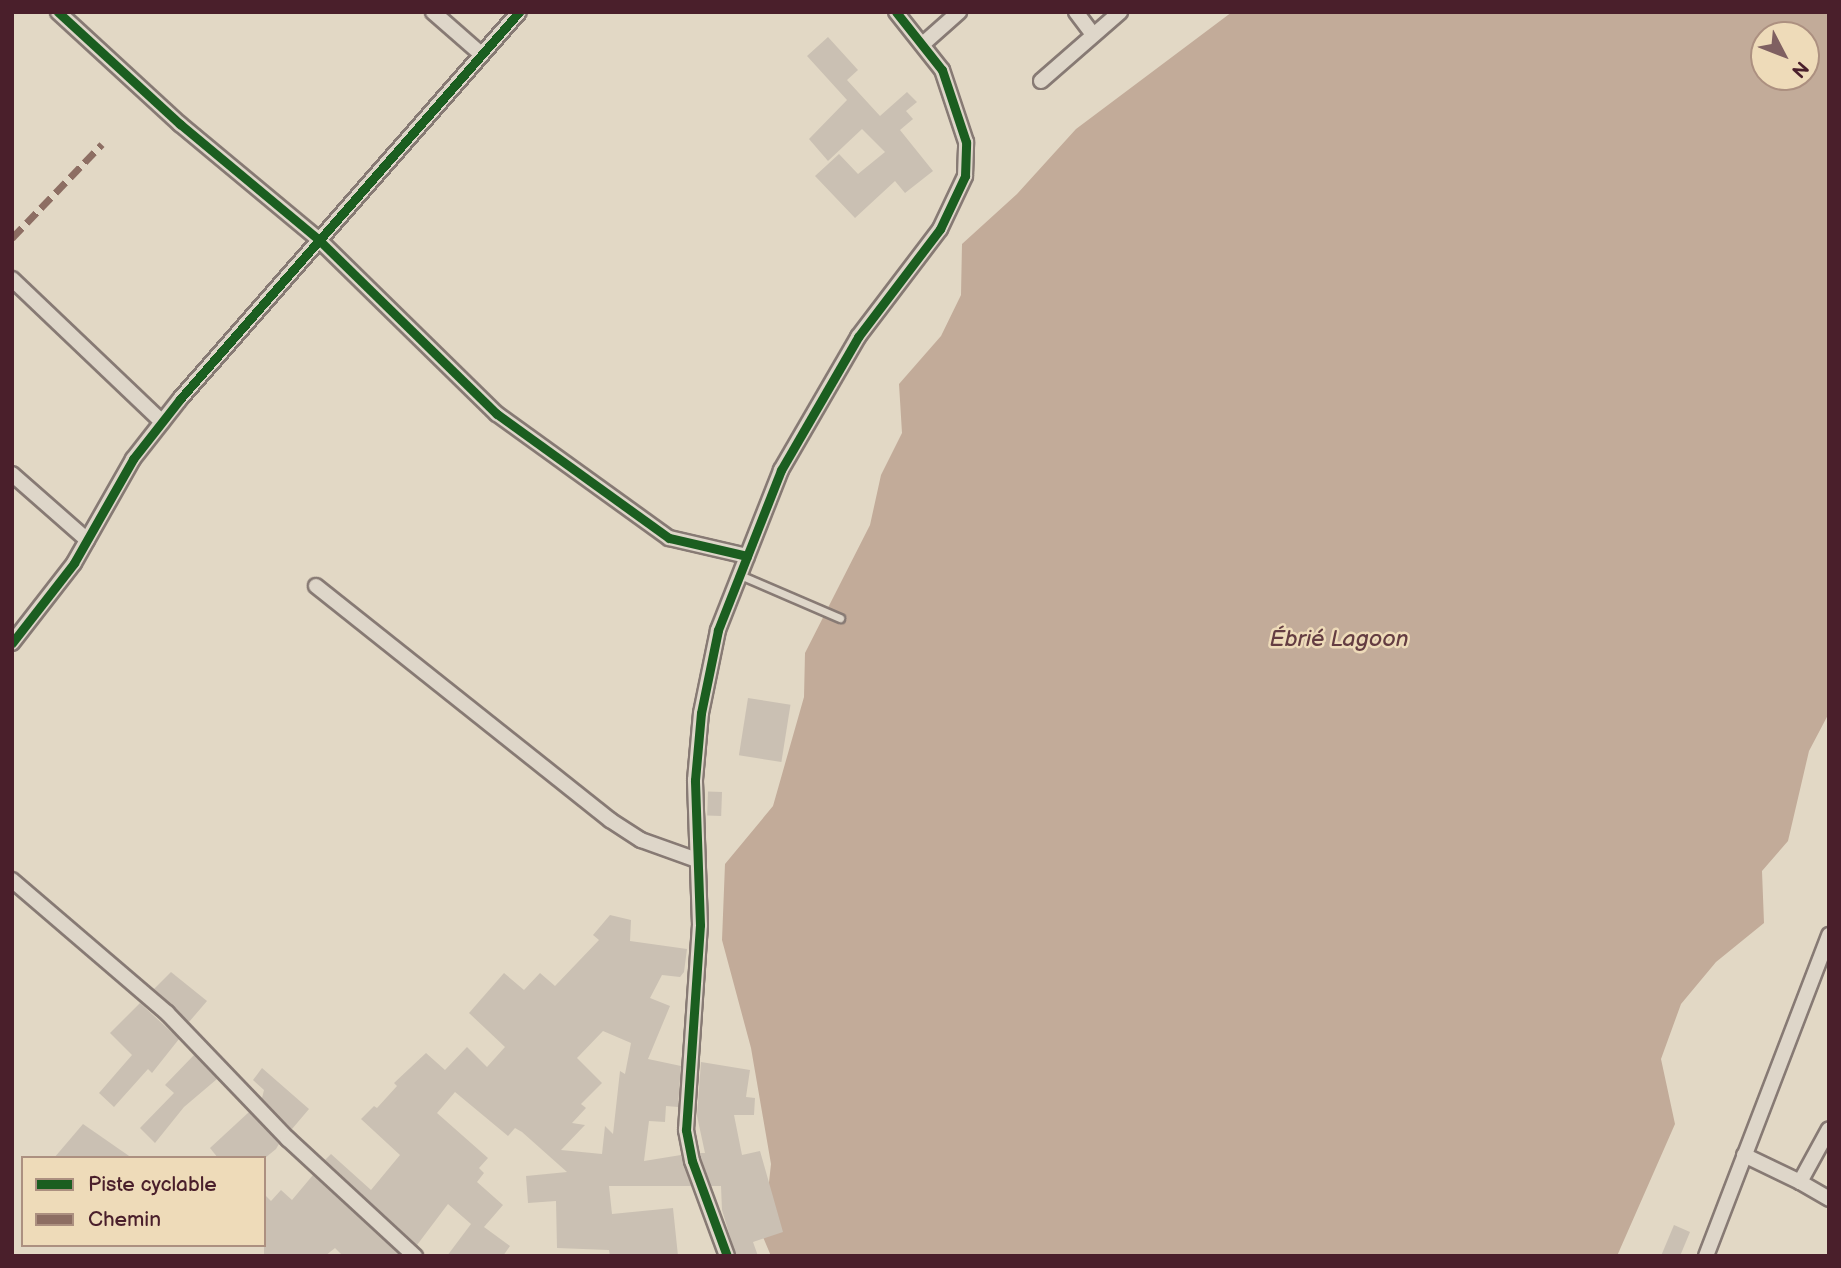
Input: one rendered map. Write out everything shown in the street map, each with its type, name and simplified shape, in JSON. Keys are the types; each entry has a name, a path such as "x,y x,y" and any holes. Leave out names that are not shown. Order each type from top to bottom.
{"street":[{"path":"58,12 180,124 318,239 449,371 572,470 669,538 747,556"},
{"path":"433,12 481,54"},
{"path":"12,643 87,540 133,459 162,422 318,239 519,12"},
{"path":"727,1256 692,1161 687,1130 700,925 695,780 705,686 718,630 781,470 831,379 929,247 965,176 966,142 955,105 925,43 896,12"},
{"path":"925,43 959,12"},
{"path":"1076,12 1092,33"},
{"path":"1041,81 1092,33 1120,12"},
{"path":"12,279 162,422"},
{"path":"12,474 87,540"},
{"path":"316,586 610,820 641,840 697,860"},
{"path":"12,880 167,1013 288,1139 415,1256"},
{"path":"1706,1256 1825,953 1829,935"},
{"path":"1800,1182 1829,1129"},
{"path":"1744,1155 1829,1199"}],"lane":[{"path":"740,575 839,618"}],"water":[{"name":"Ébrié Lagoon","path":"1232,12 1829,12 1829,713 1809,751 1788,841 1762,871 1764,923 1716,962 1681,1004 1661,1059 1675,1124 1617,1256 771,1256 763,1237 771,1164 751,1048 722,940 725,864 773,806 804,697 805,653 870,525 881,475 902,433 899,384 941,336 961,295 962,244 1017,194 1076,129"}],"building":[{"path":"828,37 858,70 847,80 880,116 907,92 917,102 906,111 913,119 900,130 933,171 905,193 895,181 855,218 815,176 839,154 858,174 885,152 862,129 828,161 809,139 847,100 807,56"},
{"path":"748,698 790,705 781,762 739,755"},
{"path":"708,792 722,792 721,816 707,815"},
{"path":"610,915 631,920 630,941 687,949 684,972 680,977 662,975 650,998 670,1006 648,1059 681,1066 678,1107 666,1106 665,1122 649,1121 644,1161 681,1155 691,1186 609,1186 612,1214 673,1208 678,1256 610,1256 609,1250 557,1248 556,1201 528,1203 526,1176 567,1172 522,1132 515,1128 508,1136 455,1092 437,1113 488,1158 479,1168 484,1173 477,1182 503,1205 484,1227 510,1246 503,1256 447,1256 471,1224 448,1204 417,1245 325,1160 331,1154 371,1190 400,1155 361,1119 374,1106 377,1108 397,1086 394,1083 426,1053 445,1070 467,1047 487,1067 505,1047 469,1013 504,973 524,990 540,973 555,986 599,940 593,935","holes":["603,1031 631,1043 625,1074 620,1071 613,1134 605,1126 602,1154 561,1150 585,1125 572,1123 586,1108 581,1104 602,1083 577,1058"]},
{"path":"171,972 207,1001 189,1022 154,989"},
{"path":"140,1003 179,1039 152,1073 148,1069 114,1107 99,1093 132,1055 110,1033"},
{"path":"194,1055 217,1079 184,1107 155,1143 140,1128 174,1093 165,1085"},
{"path":"701,1062 750,1070 746,1097 755,1098 754,1115 734,1115 742,1155 760,1151 783,1232 753,1242 758,1256 736,1256 722,1210 721,1186 711,1186 701,1158 700,1153 705,1153 697,1116"},
{"path":"262,1068 309,1109 292,1129 262,1098 264,1090 253,1080"},
{"path":"249,1112 279,1144 266,1157 216,1156 210,1148"},
{"path":"83,1124 129,1156 56,1156"},
{"path":"313,1175 401,1256 343,1256 335,1248 325,1256 264,1256 266,1196 271,1201 281,1190 292,1200"},
{"path":"1674,1225 1690,1232 1680,1256 1661,1256"}],"marked path":[{"path":"12,238 102,144"}],"cycle path":[{"path":"58,12 180,124 318,239 497,414 669,538 747,556"},
{"path":"12,643 74,563 133,459 180,399 519,12"},
{"path":"727,1256 692,1161 686,1130 700,925 695,780 701,713 718,630 781,470 858,337 940,229 965,176 966,142 942,70 896,12"}]}
